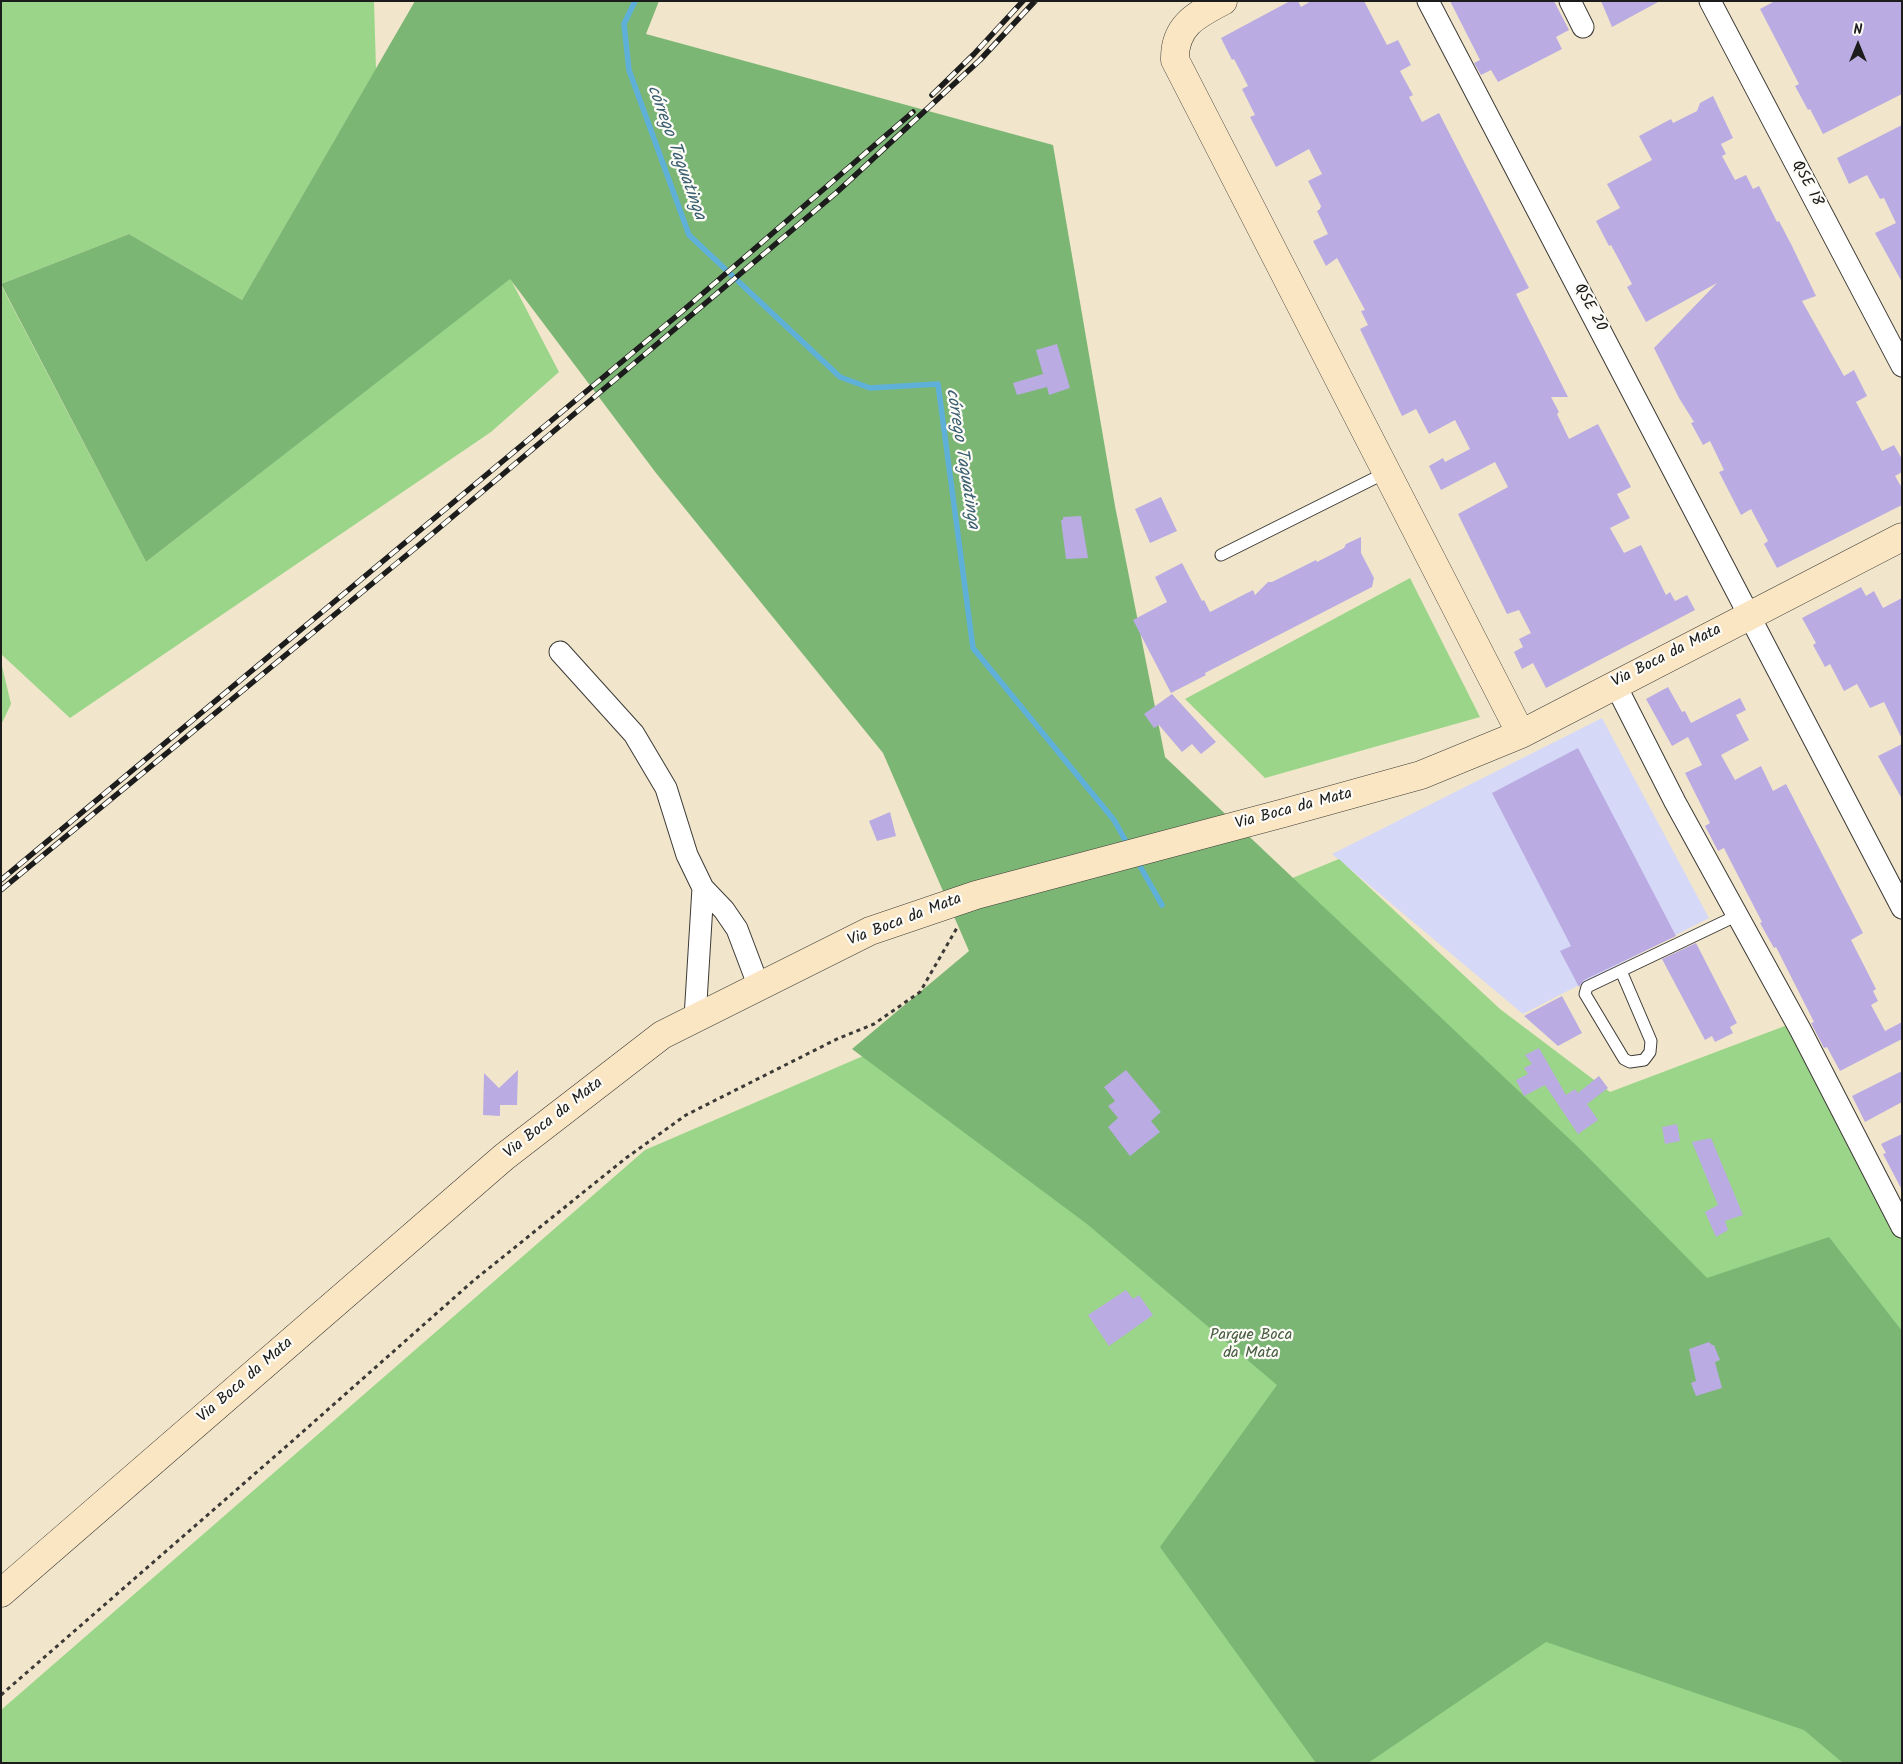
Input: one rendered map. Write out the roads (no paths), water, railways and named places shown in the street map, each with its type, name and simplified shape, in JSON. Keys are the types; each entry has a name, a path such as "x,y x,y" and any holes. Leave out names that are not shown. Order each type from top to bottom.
{"street":[{"path":"1223,1 1204,11 1184,27 1178,37 1175,60 1521,734"},
{"name":"QSE 20","path":"1428,1 1902,908"},
{"path":"1570,1 1583,27"},
{"name":"QSE 18","path":"1710,1 1902,366"},
{"name":"Via Boca da Mata","path":"1,1594 504,1157 662,1035 870,930 976,895 1421,775 1521,734 1902,537"},
{"path":"560,652 634,734 666,788 687,855 704,888 724,910 737,929 759,987"},
{"path":"1615,684 1675,802 1802,1032 1902,1227"},
{"path":"695,1018 704,888"}],"lane":[{"path":"1221,555 1387,472"},
{"path":"1621,971 1651,1041 1650,1052 1644,1060 1630,1062 1624,1059 1585,994 1587,988 1621,971 1738,915"}],"waterway":[{"name":"córrego Taguatinga","path":"635,1 624,24 629,70 689,235 840,377 870,388 938,384 973,648 1114,820 1129,847"},
{"name":"córrego Taguatinga","path":"1136,859 1162,905"}],"railway":[{"path":"932,95 974,54 1023,1"},
{"path":"1,890 419,545 836,193 980,60 1035,1"},
{"path":"1,880 679,314 913,112"}],"park label":[{"name":"Parque Boca da Mata","path":"1251,1345"}]}
